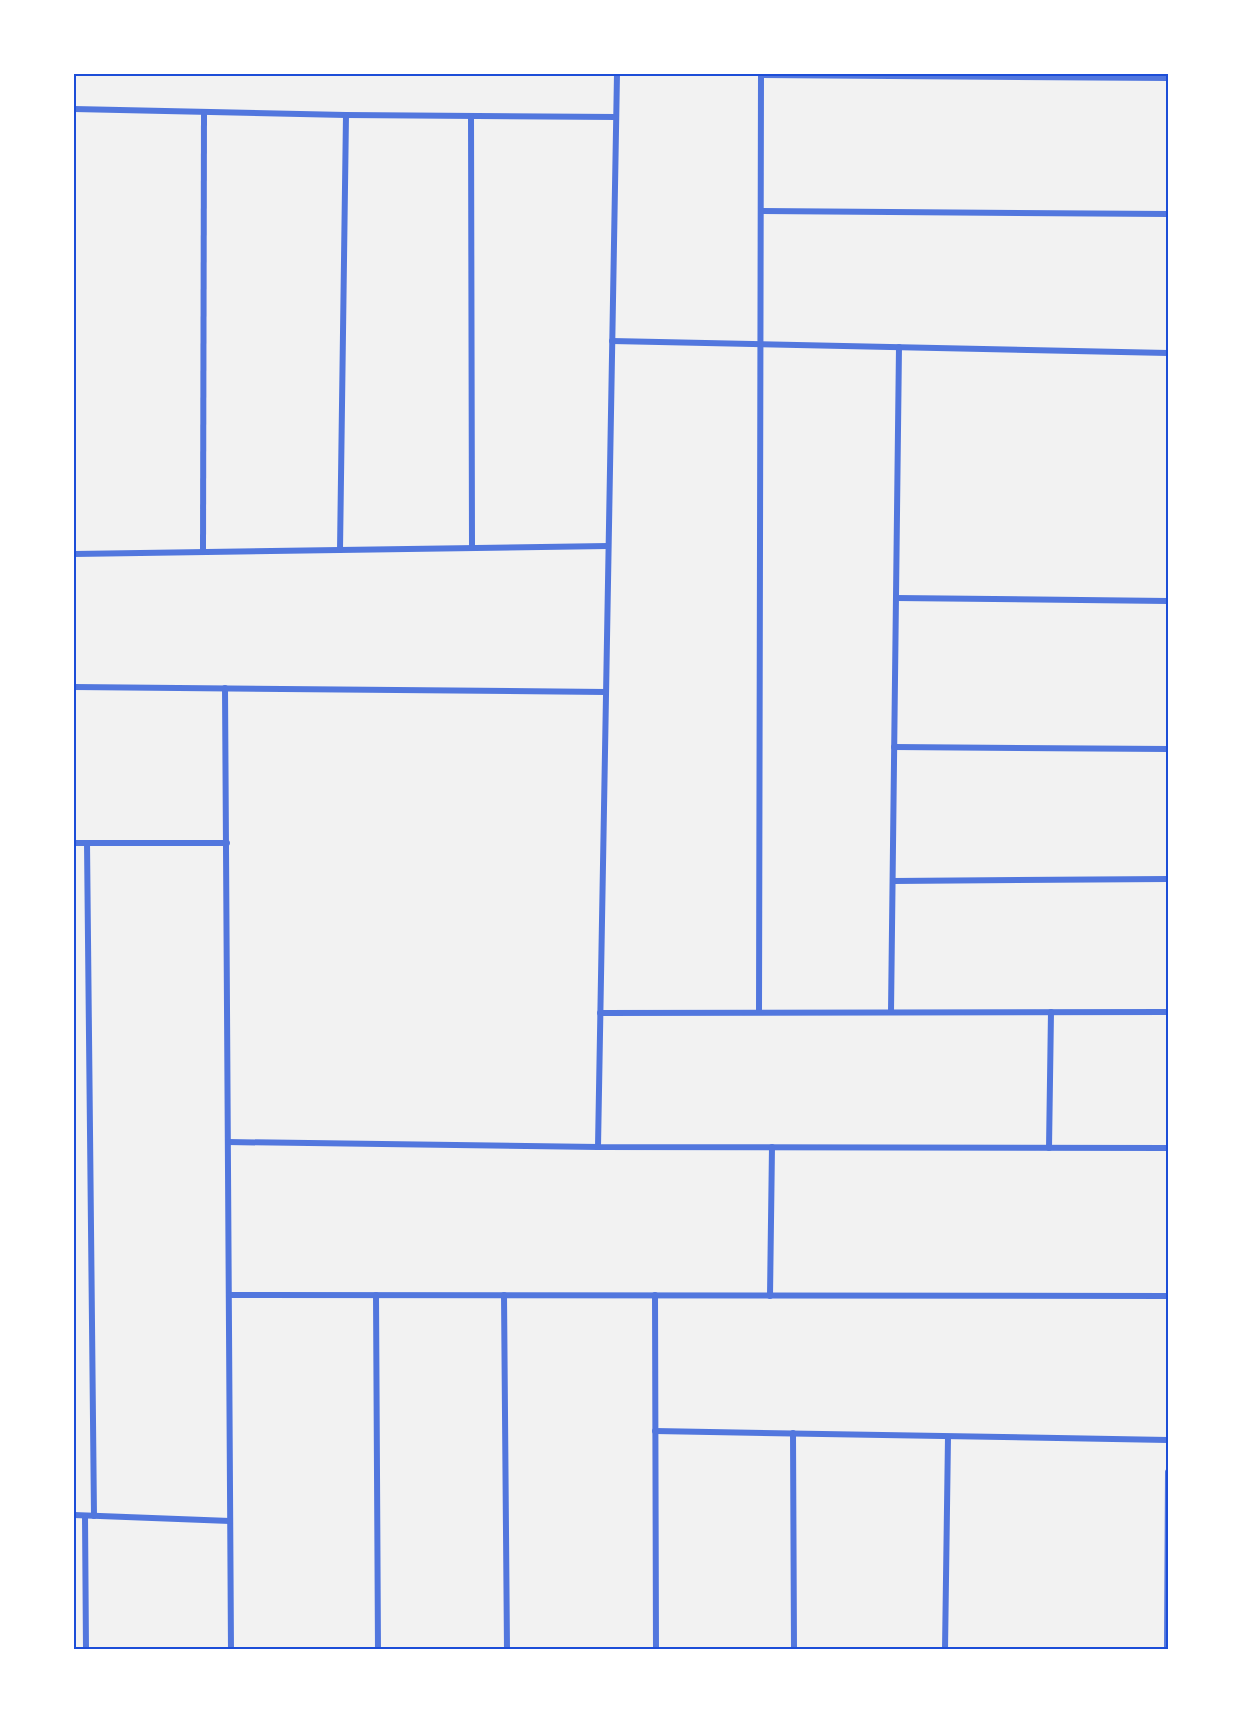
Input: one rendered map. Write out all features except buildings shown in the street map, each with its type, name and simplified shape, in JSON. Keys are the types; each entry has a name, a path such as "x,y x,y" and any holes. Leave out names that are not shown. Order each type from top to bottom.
{"street":[{"path":"598,1147 617,74"},
{"path":"759,1012 761,74 1168,78"},
{"path":"74,109 346,115 616,117"},
{"path":"203,552 204,112"},
{"path":"340,550 346,115"},
{"path":"471,116 472,548"},
{"path":"762,211 1168,214"},
{"path":"612,341 1168,353"},
{"path":"891,1012 899,347"},
{"path":"74,554 608,546"},
{"path":"896,598 1168,601"},
{"path":"74,687 606,692"},
{"path":"225,688 231,1650"},
{"path":"894,747 1168,748"},
{"path":"74,843 226,843"},
{"path":"87,843 93,1516"},
{"path":"893,881 1168,879"},
{"path":"1048,1148 1051,1012"},
{"path":"600,1013 1168,1012"},
{"path":"228,1142 598,1147 1168,1149"},
{"path":"770,1296 772,1147"},
{"path":"229,1295 1168,1296"},
{"path":"376,1295 378,1650"},
{"path":"504,1295 507,1650"},
{"path":"655,1295 656,1650"},
{"path":"655,1431 1168,1440"},
{"path":"793,1433 794,1650"},
{"path":"945,1650 948,1437"},
{"path":"1167,1650 1168,1472"},
{"path":"74,1515 230,1521"},
{"path":"86,1516 86,1650"}]}
